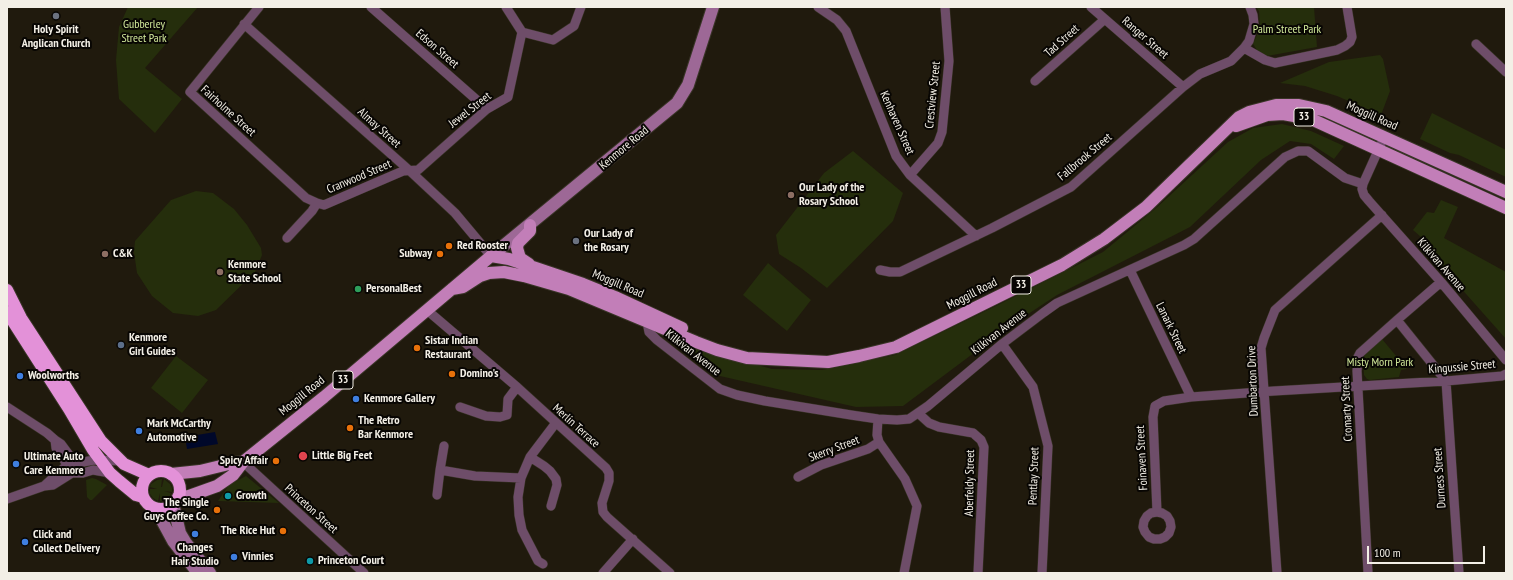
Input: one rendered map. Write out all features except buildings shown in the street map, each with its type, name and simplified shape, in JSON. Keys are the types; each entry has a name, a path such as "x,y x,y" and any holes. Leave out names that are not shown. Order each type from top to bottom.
{"highway":[{"name":"33","path":"7,290 18,313 108,449 121,461 149,475 159,471 171,474"},
{"path":"7,312 69,409 89,445 110,472 136,495 143,497"},
{"path":"171,474 175,477 179,486 176,501"},
{"path":"149,475 142,485 143,497 150,506 158,509"},
{"name":"33","path":"158,509 169,508 176,501"}],"main road":[{"name":"Moggill Road","path":"452,289 463,287 480,276 489,273 504,272 536,279 568,289 702,338 778,359 828,362 896,347 1062,265 1104,239 1146,207 1239,117 1253,111 1276,105 1299,105 1326,111 1506,192"},
{"name":"Moggill Road","path":"1226,130 1267,115 1283,114 1311,119 1506,208"},
{"path":"530,225 530,232 518,243 517,248 520,258 532,266"},
{"path":"491,256 503,264 528,272 536,279"},
{"name":"Moggill Road","path":"176,501 217,486 233,475 243,462 428,310 491,256 509,259 532,266 583,284 650,318"},
{"name":"Moggill Road","path":"171,474 200,471 243,462"}],"street":[{"name":"Fairholme Street","path":"259,7 190,92 306,198 317,203"},
{"name":"Edson Street","path":"371,7 487,109"},
{"path":"506,7 522,32 553,40 574,26 581,7"},
{"name":"Kenmore Road","path":"491,256 677,103 688,85 714,7"},
{"name":"Kenhaven Street","path":"818,7 837,20 846,31 896,156 910,175 976,236"},
{"name":"Crestview Street","path":"910,175 938,143 942,132 949,61 945,7"},
{"name":"Ranger Street","path":"1091,7 1183,87"},
{"path":"1250,7 1254,24 1249,41 1244,48 1265,60 1275,63 1338,50 1345,46 1350,42 1352,37 1351,22 1347,7"},
{"name":"Tad Street","path":"1035,81 1104,19"},
{"name":"Almay Street","path":"244,24 410,171 455,213 491,256"},
{"name":"Jewel Street","path":"410,171 418,170 487,109 508,97 522,32"},
{"path":"1476,44 1506,72"},
{"name":"Fallbrook Street","path":"880,270 900,272 976,236 1071,187 1183,87 1200,74 1231,61 1244,48"},
{"path":"1363,184 1385,137"},
{"name":"Kilkivan Avenue","path":"650,318 648,327 649,332 657,340 720,389 736,395 765,401 878,419 908,419 918,413 1002,344 1057,303 1194,239 1285,157 1298,151 1308,151 1345,178 1363,184 1362,189 1364,195 1441,282 1506,360"},
{"name":"Cranwood Street","path":"288,238 312,211 317,203 324,205 403,171 410,171"},
{"name":"Dumbarton Drive","path":"1277,573 1261,348 1275,310 1382,215"},
{"name":"Lanark Street","path":"1130,270 1191,397"},
{"name":"Cromarty Street","path":"1368,573 1358,386 1358,357 1360,353 1441,282"},
{"name":"Merlin Terrace","path":"428,310 606,468 609,473 609,481 603,498 602,508 607,516 670,573"},
{"path":"1397,320 1446,381"},
{"name":"Pentlay Street","path":"1002,344 1033,387 1048,446 1042,573"},
{"name":"Kingussie Street","path":"1157,404 1164,401 1191,397 1446,381 1502,376 1506,374"},
{"name":"Durness Street","path":"1446,381 1459,573"},
{"path":"460,408 486,416 500,417 511,414 508,399 517,388"},
{"name":"Foinaven Street","path":"1157,404 1154,408 1152,416 1157,512"},
{"path":"7,407 48,433 61,444 76,473"},
{"name":"Aberfeldy Street","path":"918,413 929,423 939,427 973,434 981,440 984,447 978,573"},
{"path":"878,419 876,435 879,442 905,480 917,506 904,573"},
{"path":"543,564 538,561 522,530 518,505 521,478 530,457 555,424"},
{"name":"Skerry Street","path":"798,477 821,465 868,448 879,442"},
{"path":"437,495 444,446"},
{"path":"530,457 550,471 556,479 557,485 551,506"},
{"path":"44,486 71,464 100,459 121,461"},
{"name":"Princeton Street","path":"243,462 364,573"},
{"path":"7,499 44,486 53,485 76,473 93,470 110,472"},
{"path":"440,470 475,476 521,478"},
{"path":"176,501 180,533 189,548 210,573"},
{"path":"158,509 160,517 173,541 198,573"},
{"path":"603,573 633,540"}],"green space":[{"name":"Gubberley Street Park","path":"128,7 198,7 145,68 182,99 155,133 119,99 116,60 119,27"},
{"name":"Palm Street Park","path":"1256,7 1314,7 1317,47 1267,56 1259,53 1253,44 1260,28 1259,11"},
{"path":"1380,55 1383,59 1390,91 1381,115 1337,96 1305,86 1280,83 1329,62"},
{"path":"1432,113 1506,150 1506,177 1420,139"},
{"path":"1282,124 1311,131 1344,146 1334,159 1311,144 1290,141 1261,160 1190,227 1057,295 1010,326 903,406 856,407 720,376 691,353 697,348 772,369 822,370 895,355 1103,252 1155,209 1228,142 1253,128"},
{"path":"853,151 903,193 893,221 827,288 801,268 779,254 776,235 824,173"},
{"path":"196,191 213,193 234,209 247,225 261,248 262,255 255,272 216,310 198,316 173,313 152,296 137,273 134,252 135,241 171,200"},
{"path":"1441,200 1458,207 1444,238 1506,272 1506,339 1419,241 1421,237 1413,230 1427,212 1434,213"},
{"path":"768,263 811,300 787,331 743,295"},
{"name":"Misty Morn Park","path":"1382,339 1407,369 1401,370 1399,377 1367,379 1364,375 1363,357"},
{"path":"176,356 208,380 182,413 151,388"},
{"path":"246,476 279,503 218,501 229,485"},
{"path":"92,478 107,485 92,500 90,500 87,497 86,480"},
{"path":"162,479 161,487 164,479 170,484 172,492 164,491 171,493 169,498 163,501 160,501 160,493 158,501 150,494 150,489 157,489 150,487 151,484 157,480"}],"water":[{"path":"215,432 218,444 187,449 185,437"}],"place":[{"name":"Holy Spirit Anglican Church","path":"56,16"},
{"name":"Our Lady of the Rosary School","path":"791,195"},
{"name":"Our Lady of the Rosary","path":"576,241"},
{"name":"Red Rooster","path":"449,246"},
{"name":"C&K","path":"105,254"},
{"name":"Subway","path":"440,254"},
{"name":"Kenmore State School","path":"220,272"},
{"name":"PersonalBest","path":"358,289"},
{"name":"Kenmore Girl Guides","path":"121,345"},
{"name":"Sistar Indian Restaurant","path":"417,348"},
{"name":"Domino's","path":"452,374"},
{"name":"Woolworths","path":"20,376"},
{"name":"Kenmore Gallery","path":"356,399"},
{"name":"The Retro Bar Kenmore","path":"350,428"},
{"name":"Mark McCarthy Automotive","path":"139,431"},
{"name":"Little Big Feet","path":"303,456"},
{"name":"Spicy Affair","path":"276,461"},
{"name":"Ultimate Auto Care Kenmore","path":"16,464"},
{"name":"Growth","path":"228,496"},
{"name":"The Single Guys Coffee Co.","path":"217,510"},
{"name":"The Rice Hut","path":"283,531"},
{"name":"Changes Hair Studio","path":"195,534"},
{"name":"Click and Collect Delivery","path":"25,542"},
{"name":"Vinnies","path":"234,557"},
{"name":"Princeton Court","path":"310,561"}]}
